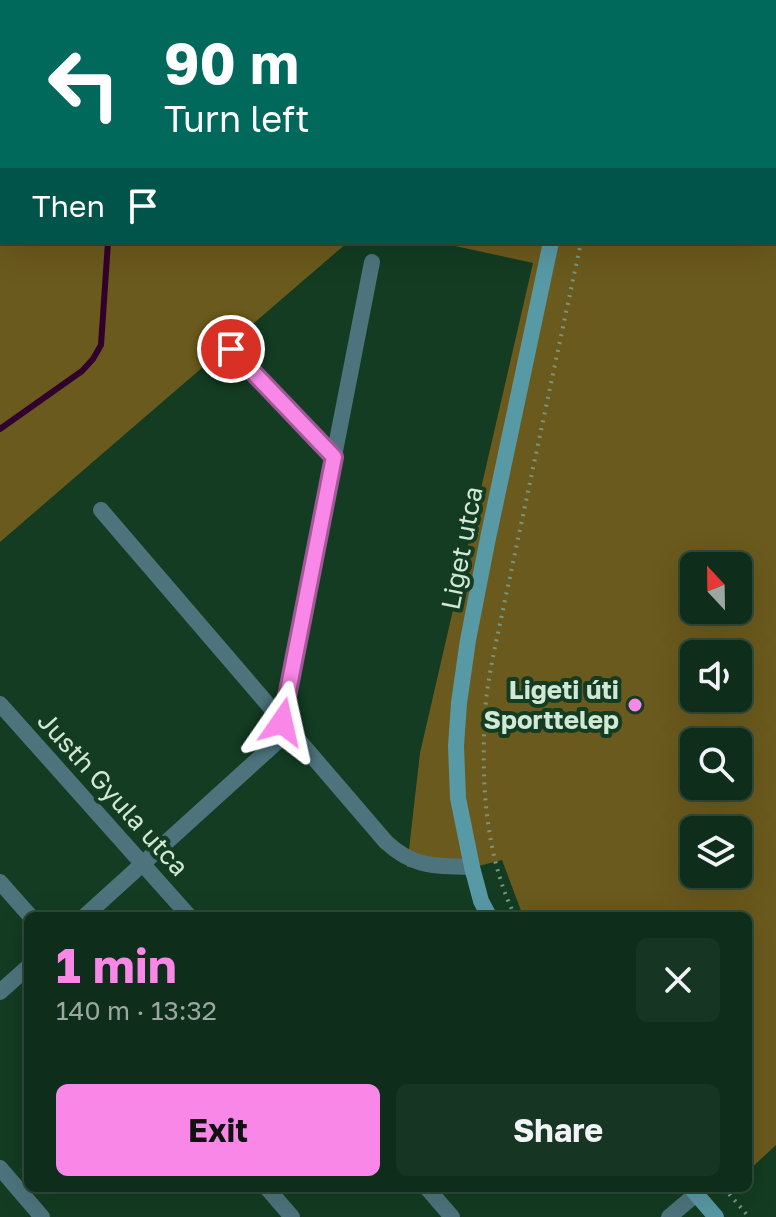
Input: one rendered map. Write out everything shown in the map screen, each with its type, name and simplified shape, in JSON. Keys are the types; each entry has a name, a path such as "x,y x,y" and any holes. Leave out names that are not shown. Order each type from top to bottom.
{"main road":[{"name":"Liget utca","path":"487,912 481,901 462,824 456,775 461,690 487,543 551,244"},
{"path":"695,1192 716,1217"}],"street":[{"path":"89,912 286,727 372,262"},
{"path":"231,349 334,457"},
{"path":"101,510 397,853 423,864 472,867"},
{"name":"Justh Gyula utca","path":"0,704 186,912"},
{"path":"0,882 26,912"},
{"path":"0,992 24,971"},
{"path":"0,1168 42,1217"},
{"path":"270,1192 292,1217"},
{"path":"430,1192 452,1217"},
{"path":"669,1217 693,1192"}],"path":[{"path":"514,912 495,862 487,814 485,711 494,652 581,244"},
{"path":"727,1192 749,1217"}],"shaded area":[{"path":"0,244 346,244 0,542"},
{"name":"Ligeti úti Sporttelep","path":"446,244 776,244 776,1145 752,1167 752,912 522,912 502,860 471,868 407,867 420,753 533,263"}],"waterway":[{"path":"0,429 82,371 93,359 101,345 108,244"}],"place":[{"name":"Ligeti úti Sporttelep","path":"635,705"}],"route":[{"path":"231,349 334,457 282,722"}]}
